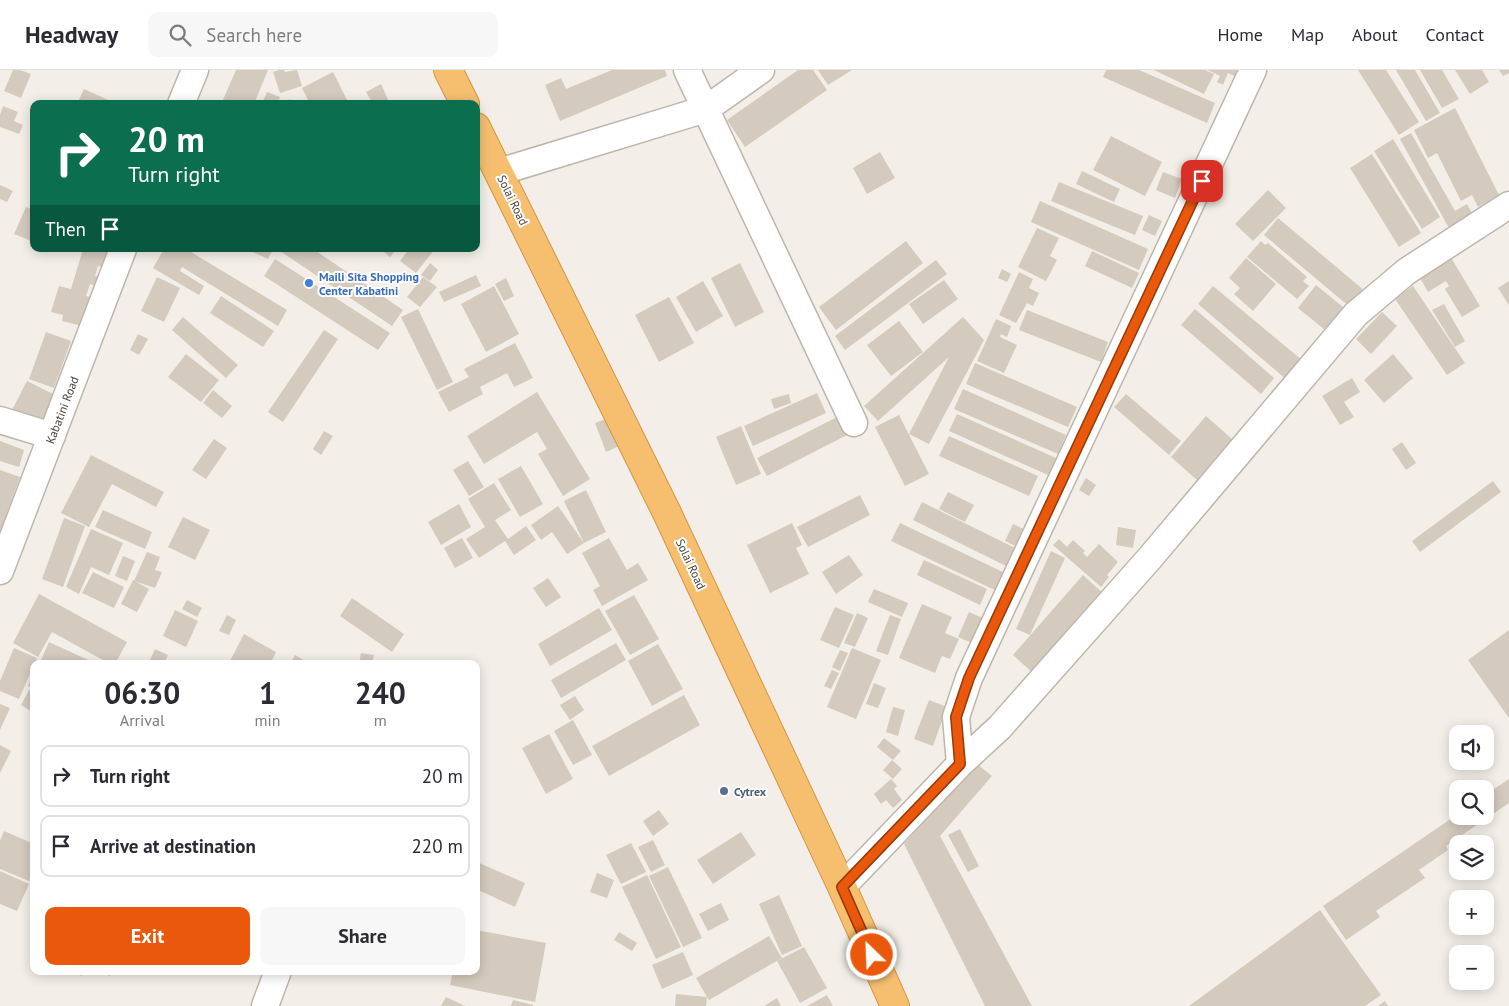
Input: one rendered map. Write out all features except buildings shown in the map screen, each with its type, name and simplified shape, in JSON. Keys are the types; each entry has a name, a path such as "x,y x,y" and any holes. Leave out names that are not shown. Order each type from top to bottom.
{"highway":[{"path":"448,70 463,100"},
{"name":"Solai Road","path":"480,134 667,513 842,887 895,1006"}],"street":[{"path":"183,100 195,70"},
{"path":"687,70 854,423"},
{"path":"499,172 706,109 761,70"},
{"path":"960,764 956,717 969,678 1249,81 1274,70"},
{"path":"842,887 960,764 1000,727 1136,574 1356,314 1407,271 1509,205"},
{"name":"Kabatini Road","path":"0,571 122,252"},
{"path":"0,420 52,436"},
{"path":"265,1006 277,975"}],"place":[{"name":"Maili Sita Shopping Center Kabatini","path":"309,283"},
{"name":"Cytrex","path":"724,791"}],"route":[{"path":"872,955 842,887 960,764 956,717 969,678 1202,181"}]}
